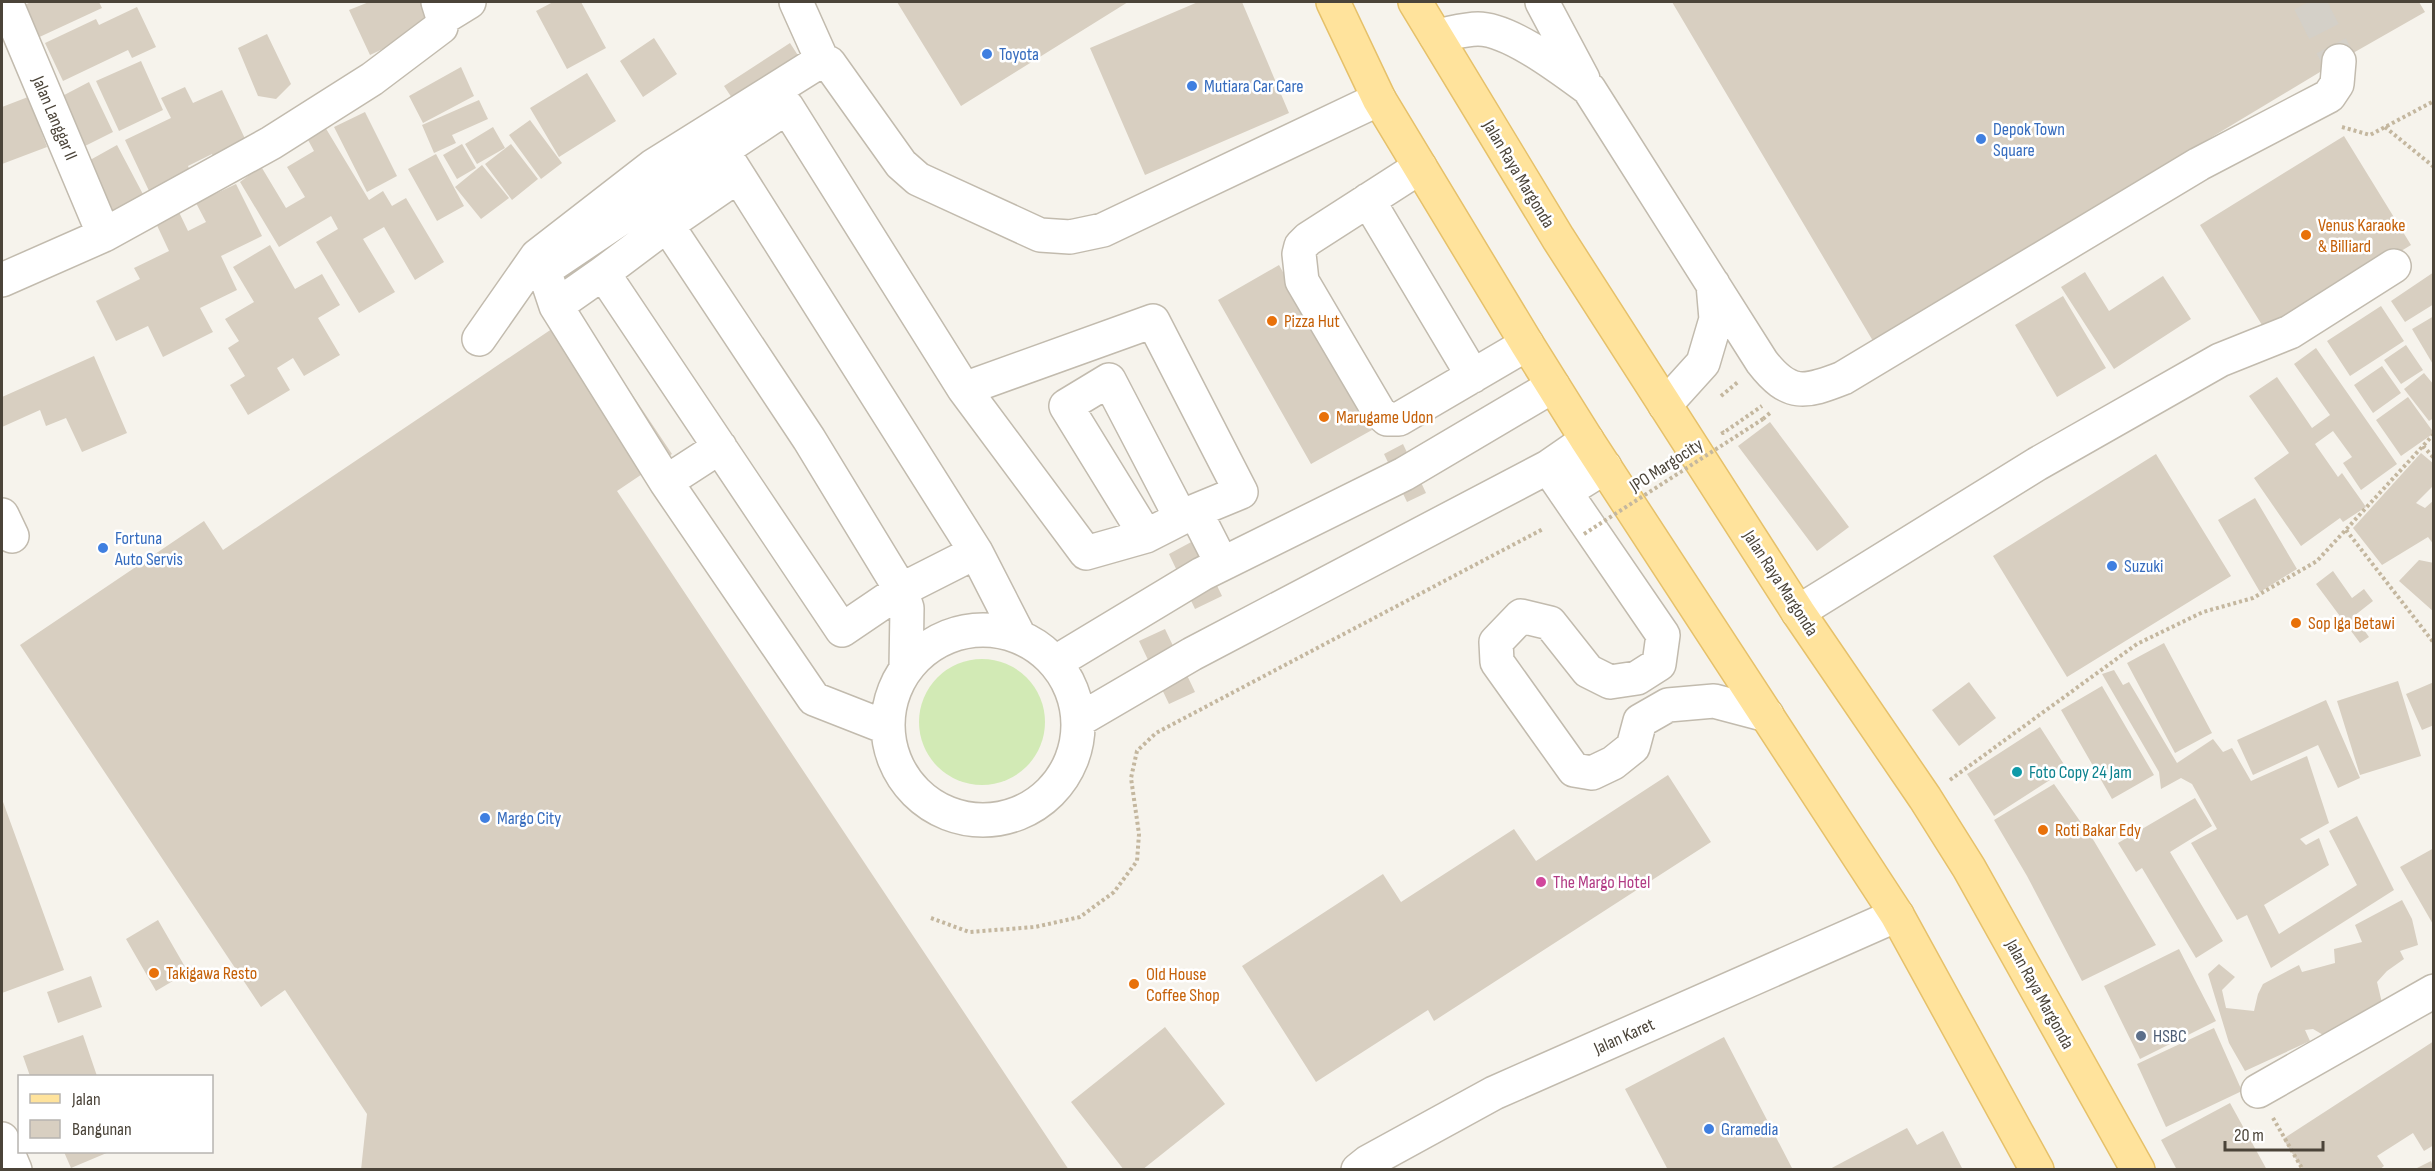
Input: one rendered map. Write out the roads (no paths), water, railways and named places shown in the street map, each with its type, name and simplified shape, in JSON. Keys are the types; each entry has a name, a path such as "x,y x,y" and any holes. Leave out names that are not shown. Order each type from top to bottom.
{"main road":[{"path":"1333,2 1378,99 1527,344 1587,440 1897,915 2037,1170"},
{"name":"Jalan Raya Margonda","path":"1428,13 1558,238 1798,612 1926,798 2025,965 2138,1170"}],"street":[{"path":"796,2 822,60 829,63 901,164 918,179 1040,235 1070,237 1103,230 1378,99"},
{"path":"1542,2 1588,89 1762,362 1773,376 1788,387 1804,391 1843,378 2199,164 2329,96 2337,84 2339,61"},
{"name":"Jalan Langgar II","path":"12,3 104,234"},
{"path":"2,280 104,234 270,143 344,97 433,34 441,27 450,7"},
{"path":"1428,13 1497,33 1555,63 1588,89"},
{"path":"479,339 537,256 653,166 822,60"},
{"path":"556,306 667,225 787,107 964,389 1086,553 1146,536 1188,514 1241,492 1153,321 964,389"},
{"path":"730,164 544,270 556,306 666,482 814,699 888,728"},
{"path":"730,164 976,552 1019,636"},
{"path":"1420,167 1300,246 1302,280 1373,402 1387,419 1399,419 1527,344"},
{"path":"1368,200 1473,376"},
{"path":"667,225 809,439 901,590 907,608 906,669"},
{"path":"1798,612 2037,464 2220,360 2290,332 2394,266"},
{"path":"603,273 842,630 901,590 976,552"},
{"path":"1665,405 1703,363 1716,319 1713,284"},
{"path":"1146,536 1066,406 1108,380 1188,514 1222,564"},
{"path":"1056,662 1222,564 1404,474 1553,386"},
{"path":"1556,479 1587,440"},
{"path":"666,482 720,447"},
{"path":"1079,720 1192,654 1556,479 1605,467"},
{"path":"1556,479 1663,635 1659,664 1637,678 1610,682 1588,670 1550,622 1521,616 1496,642 1497,662 1574,770 1592,773 1613,763 1633,747 1640,722 1668,705 1714,701 1767,715"},
{"path":"988,629 1019,636 1033,643 1056,662 1071,688 1079,720 1074,753 1058,783 1034,805 1003,818 970,819 938,810 912,789 895,761 888,728 892,697 906,669 928,647 957,633 988,629"},
{"name":"Jalan Karet","path":"1358,1170 1368,1162 1494,1093 1897,915"},
{"path":"2258,1091 2433,991"},
{"path":"2,1139 15,1170"}],"tunnel":[{"path":"2309,2 2339,61"}],"place":[{"name":"Toyota","path":"987,54"},
{"name":"Mutiara Car Care","path":"1192,86"},
{"name":"Depok Town Square","path":"1981,139"},
{"name":"Venus Karaoke & Billiard","path":"2306,235"},
{"name":"Pizza Hut","path":"1272,321"},
{"name":"Marugame Udon","path":"1324,417"},
{"name":"Fortuna Auto Servis","path":"103,548"},
{"name":"Suzuki","path":"2112,566"},
{"name":"Sop Iga Betawi","path":"2296,623"},
{"name":"Foto Copy 24 Jam","path":"2017,772"},
{"name":"Margo City","path":"485,818"},
{"name":"Roti Bakar Edy","path":"2043,830"},
{"name":"The Margo Hotel","path":"1541,882"},
{"name":"Takigawa Resto","path":"154,973"},
{"name":"Old House Coffee Shop","path":"1134,984"},
{"name":"HSBC","path":"2141,1036"},
{"name":"Gramedia","path":"1709,1129"}]}
